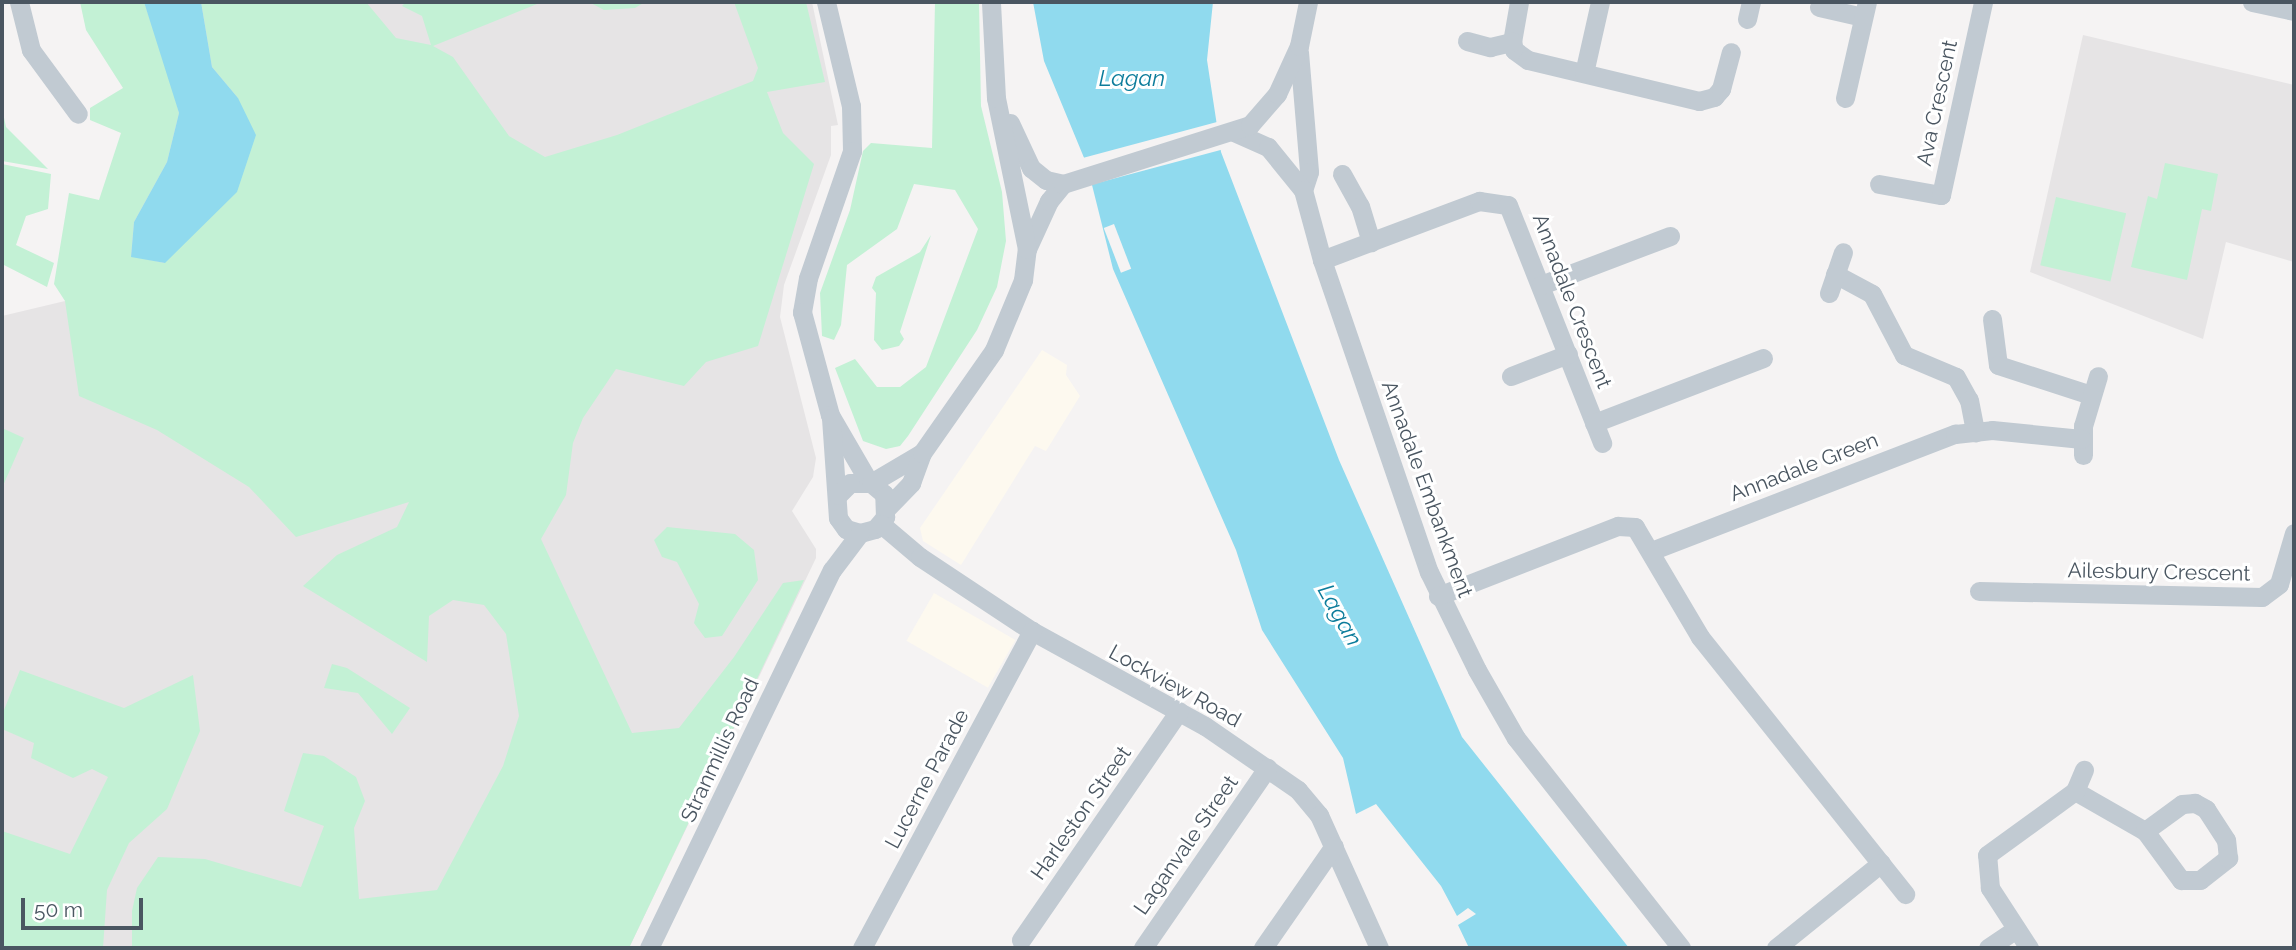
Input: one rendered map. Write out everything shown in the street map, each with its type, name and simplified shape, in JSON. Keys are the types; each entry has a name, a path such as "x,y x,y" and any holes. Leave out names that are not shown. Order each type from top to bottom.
{"street":[{"path":"19,2 32,50 78,114"},
{"path":"826,2 851,106 852,151 808,278 802,312 830,415 838,495 835,511 841,524 860,533 884,516 911,483 922,453 998,343 1023,280 1027,249 1048,201 1069,183 1230,133"},
{"path":"991,2 996,86 1027,249"},
{"name":"Annadale Embankment","path":"1303,190 1308,172 1299,46 1308,2"},
{"path":"1512,42 1519,2"},
{"path":"1584,73 1600,2"},
{"name":"Ava Crescent","path":"1879,184 1941,195 1983,2"},
{"path":"2252,2 2294,11"},
{"path":"1819,7 1865,10 1845,98"},
{"path":"1467,41 1490,47 1512,42"},
{"path":"1512,42 1528,60 1706,101 1721,89 1731,52"},
{"name":"Annadale Embankment","path":"1230,133 1265,111 1299,46"},
{"path":"996,86 1031,168 1046,180 1069,183"},
{"name":"Annadale Embankment","path":"1230,133 1269,147 1303,190 1322,260 1438,596 1516,738 1681,948"},
{"path":"1342,174 1360,206 1371,242"},
{"name":"Annadale Crescent","path":"1322,260 1479,201 1501,201 1514,212 1602,443"},
{"path":"1541,285 1670,236"},
{"path":"1829,293 1843,252"},
{"path":"1835,274 1871,294 1904,355 1956,377 1969,400 1975,432"},
{"name":"Annadale Green","path":"1651,551 1938,440 1975,432 2082,447 2095,386 1998,365 1992,319"},
{"path":"1511,376 1568,354"},
{"path":"1594,423 1763,358"},
{"path":"830,415 870,482 884,495 884,516"},
{"path":"838,495 850,483 870,482 922,453"},
{"name":"Lockview Road","path":"884,516 920,557 1032,631 1179,711 1267,768 1311,804 1334,846 1380,948"},
{"name":"Stranmillis Road","path":"832,570 841,524"},
{"path":"1438,596 1628,524 1640,531 1700,637 1905,894"},
{"name":"Stranmillis Road","path":"649,948 832,570 860,533"},
{"name":"Ailesbury Crescent","path":"1979,591 2262,597 2279,584 2294,533"},
{"name":"Lucerne Parade","path":"868,946 1032,631"},
{"name":"Harleston Street","path":"1021,940 1179,711"},
{"name":"Laganvale Street","path":"1143,948 1267,768"},
{"path":"2029,948 1996,900 1986,871 1987,855 1996,845 2075,791 2084,770"},
{"path":"2075,791 2146,831 2181,880 2200,880 2228,858 2226,840 2206,809 2195,803 2182,804 2146,831"},
{"path":"1263,948 1334,846"},
{"path":"1776,948 1881,863"},
{"path":"1987,948 2016,929"}],"shaded area":[{"path":"108,2 812,2 838,125 831,126 831,155 784,285 780,317 816,458 813,477 792,511 816,549 816,558 629,948 2,948 2,316 65,301 151,158"},
{"path":"2083,35 2294,85 2294,262 2226,242 2203,339 2030,272"},
{"path":"1042,350 1067,365 1066,375 1080,396 1046,451 1035,446 961,565 923,541 920,528"},
{"path":"934,593 1015,640 988,688 906,641"}],"green space":[{"path":"80,2 144,2 168,73 179,113 167,162 134,222 131,256 164,263 238,98 212,67 201,2 366,2 396,38 431,45 422,16 402,6 406,2 542,2 433,46 453,57 509,136 545,157 617,135 753,81 758,68 734,2 806,2 825,82 767,92 783,133 814,164 758,346 706,362 684,386 616,369 583,418 573,443 566,495 541,539 632,733 679,728 734,657 783,583 804,580 629,948 132,948 132,911 137,888 158,857 205,859 301,887 324,826 284,811 303,753 324,756 356,777 365,801 354,828 359,899 437,890 503,766 519,716 506,634 484,605 453,600 429,616 427,662 303,586 337,555 397,527 409,502 296,537 249,487 157,430 79,396 65,301 54,284 69,193 99,200 121,133 90,120 90,108 123,88 86,30"},
{"path":"589,2 645,2 635,8 604,10"},
{"path":"935,2 979,2 981,106 1002,192 1006,241 997,287 977,330 908,436 900,446 886,449 863,441 835,368 855,359 877,387 900,387 926,367 978,229 955,190 914,184 897,229 847,265 841,325 834,340 822,336 820,293 850,210 863,151 871,143 932,148"},
{"path":"2,108 6,127 48,169 2,161"},
{"path":"2165,163 2218,174 2211,211 2202,209 2187,280 2131,267 2148,196 2157,199"},
{"path":"2,164 51,174 48,209 26,216 16,245 54,263 47,287 2,264"},
{"path":"2056,197 2126,213 2110,281 2040,265"},
{"path":"931,235 900,332 904,339 899,346 882,350 874,340 876,293 872,288 876,277 920,252"},
{"path":"2,428 24,438 2,488"},
{"path":"667,527 735,534 754,550 758,580 722,636 705,638 694,623 699,604 677,562 662,557 654,540"},
{"path":"332,664 347,668 410,708 392,734 358,693 324,688"},
{"path":"20,670 124,708 193,675 200,731 167,809 129,843 107,890 103,948 2,948 2,831 70,854 108,777 92,769 73,778 31,758 34,743 2,729 2,715"}],"water":[{"path":"144,2 201,2 212,67 238,98 256,135 237,192 165,263 131,257 134,222 167,162 179,113"},
{"name":"Lagan","path":"1033,2 1213,2 1207,60 1221,152 1339,460 1462,737 1629,948 1469,948 1458,925 1476,914 1468,908 1457,916 1441,886 1376,804 1356,814 1343,758 1262,630 1236,550 1113,269 1087,165 1044,61"}],"pier":[{"path":"1217,122 1224,149 1089,185 1082,158"},
{"path":"1114,224 1131,269 1121,273 1104,228"}]}
